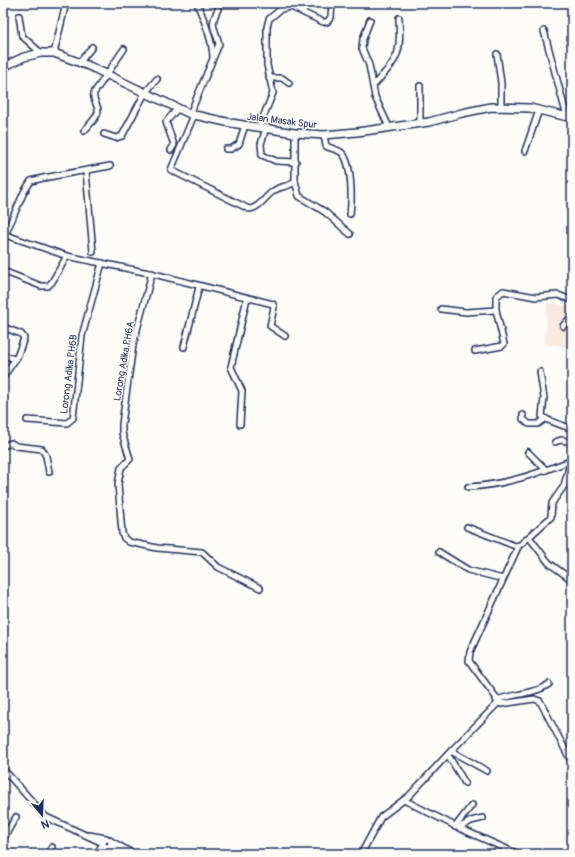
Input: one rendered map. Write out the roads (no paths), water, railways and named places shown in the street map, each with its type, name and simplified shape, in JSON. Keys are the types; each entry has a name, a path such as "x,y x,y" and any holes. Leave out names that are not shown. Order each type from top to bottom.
{"street":[{"path":"54,53 66,3"},
{"path":"197,3 210,41 213,61"},
{"path":"296,162 276,161 262,155 262,128 273,90 269,78 267,27 272,15 281,9 291,6 323,22 327,22 331,17 332,3"},
{"path":"218,9 212,21 212,26 219,44 192,114 187,136 171,166 171,170 249,209 254,208 274,190 290,186 295,182"},
{"path":"18,16 22,36 26,41 41,52"},
{"path":"373,86 397,56 400,43 399,18"},
{"path":"370,20 362,42 376,99 389,127"},
{"path":"544,31 570,117"},
{"path":"80,62 92,47"},
{"path":"84,130 98,114 93,96 124,49"},
{"name":"Jalan Masak Spur","path":"3,67 24,57 41,52 54,53 80,62 192,114 295,133 324,135 389,127 420,123 472,110 501,107 539,110 570,117"},
{"path":"497,54 501,83 501,107"},
{"path":"269,78 282,78 289,83"},
{"path":"104,134 116,138 122,136 145,93 157,79"},
{"path":"420,86 420,123"},
{"path":"171,150 174,145 166,122 178,108"},
{"path":"525,151 539,110"},
{"path":"226,149 231,149 239,144 246,125"},
{"path":"295,133 295,182 299,196 325,212 350,234"},
{"path":"324,135 326,146 339,151 345,159 352,197 350,214"},
{"path":"110,166 31,181 24,192 4,234 67,256 152,274 199,287 273,304 274,307 270,326 285,336"},
{"path":"86,170 92,252"},
{"path":"3,271 41,286 48,286 52,282 67,256"},
{"name":"Lorong Adika PH6B","path":"27,420 67,423 73,418 82,336 102,263"},
{"name":"Lorong Adika PH6A","path":"152,274 133,345 122,430 130,458 121,468 118,484 121,524 124,538 129,542 157,548 202,552 218,567 260,588"},
{"path":"184,347 199,287"},
{"path":"475,351 502,346 504,344 496,310 496,297 503,291 536,297 558,295 572,300"},
{"path":"240,424 242,391 231,367 246,298"},
{"path":"441,309 466,312 496,310"},
{"path":"563,326 572,316"},
{"path":"3,327 21,334 24,340 16,360 3,377"},
{"path":"3,355 16,360"},
{"path":"540,372 544,398 541,414 545,419 572,429"},
{"path":"523,415 523,419 529,424 538,424 545,419"},
{"path":"555,442 572,442"},
{"path":"3,446 11,443 16,446 42,449 46,456 49,472"},
{"path":"528,452 546,470"},
{"path":"468,487 503,483 527,477 571,458"},
{"path":"571,458 564,486 552,503 551,517 518,547 469,658 470,663 497,702 506,705 534,699 540,702 572,763"},
{"path":"467,527 518,547"},
{"path":"529,538 547,560 572,580"},
{"path":"439,552 462,568 503,579"},
{"path":"361,854 381,817 404,800 497,702 516,694 539,690 549,684"},
{"path":"450,753 487,771"},
{"path":"450,753 465,783"},
{"path":"3,769 46,817 82,834 134,854"},
{"path":"404,800 457,828 518,854"},
{"path":"457,828 472,805"},
{"path":"3,840 16,817"},
{"path":"457,828 471,821 483,818"},
{"path":"96,854 107,843"},
{"path":"101,854 107,843"},
{"path":"48,854 52,847"}]}
